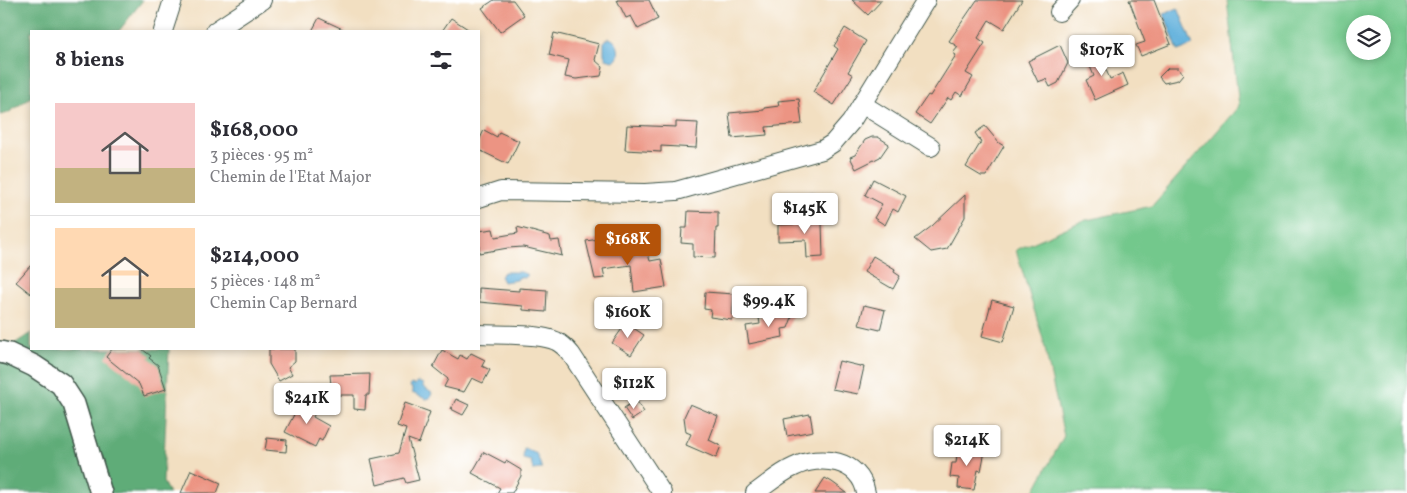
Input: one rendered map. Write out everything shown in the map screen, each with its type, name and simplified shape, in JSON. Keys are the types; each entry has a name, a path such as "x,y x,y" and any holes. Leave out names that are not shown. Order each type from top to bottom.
{"street":[{"path":"163,30 174,0"},
{"path":"217,30 262,0"},
{"path":"480,198 501,191 645,193 676,191 822,150 834,143 842,134 926,0"},
{"path":"862,104 931,147"},
{"path":"480,334 543,338 556,341 564,347 571,354 662,493"},
{"path":"0,352 9,354 34,366 61,384 74,404 101,493"},
{"path":"755,493 790,469 816,460 847,465 861,478 866,493"}],"green space":[{"path":"0,0 143,0 120,30 30,30 30,98 8,113 0,115"},
{"path":"1227,0 1407,0 1407,493 1033,493 1064,436 1043,339 1016,250 1082,221 1152,206 1239,106"},
{"path":"30,334 30,350 169,350 163,482 169,493 0,493 0,353"}],"water":[{"path":"1178,8 1193,45 1178,51 1164,14"},
{"path":"608,38 616,43 618,49 617,59 612,61 606,59 604,54 604,42"},
{"path":"812,192 816,195 814,201 796,205 795,195"},
{"path":"621,235 623,244 605,247 603,238"},
{"path":"504,272 521,272 528,275 525,278 519,277 517,280 503,282 500,276"},
{"path":"418,382 423,384 423,387 432,393 430,398 426,399 412,393 411,384 414,385"},
{"path":"524,448 537,454 542,469 533,470 531,461 523,459"}],"building":[{"path":"494,0 513,0 524,15 500,32 482,8"},
{"path":"617,0 649,0 658,19 638,29 631,16 626,18"},
{"path":"852,0 882,0 868,15"},
{"path":"977,0 1022,0 1004,29 989,20 978,38 985,43 966,73 973,77 962,96 956,92 951,100 948,98 930,124 915,114 928,95 930,96 956,55 953,53 958,47 949,41"},
{"path":"1129,0 1154,0 1171,44 1141,56 1136,45 1145,42"},
{"path":"319,18 345,30 313,30"},
{"path":"451,18 469,30 443,30"},
{"path":"845,28 866,41 848,72 853,75 834,105 813,92 838,49 834,46"},
{"path":"554,33 599,44 595,60 603,67 601,76 576,79 565,77 569,60 549,55"},
{"path":"1060,45 1068,63 1058,83 1050,87 1046,79 1038,82 1028,61"},
{"path":"1096,47 1110,79 1123,73 1128,85 1095,100 1086,80 1094,76 1084,52"},
{"path":"1168,68 1178,68 1183,74 1178,80 1164,83 1159,77"},
{"path":"799,99 802,124 766,127 767,135 732,138 729,113 764,110 764,108 779,106 778,101"},
{"path":"676,122 698,123 696,148 661,146 661,152 625,150 627,125 676,127"},
{"path":"985,126 999,143 1004,146 986,176 981,176 966,167 981,142 975,133"},
{"path":"484,130 497,137 499,132 519,141 508,164 480,150 480,139"},
{"path":"878,137 889,144 880,157 856,169 850,157 855,155 865,140"},
{"path":"873,179 906,196 898,212 893,209 885,225 874,218 882,204 865,195"},
{"path":"965,195 965,217 947,249 931,252 915,239 932,226"},
{"path":"688,211 718,212 715,258 693,257 693,244 681,243 682,228 687,228"},
{"path":"798,217 814,217 814,223 822,223 823,257 807,258 806,240 778,241 778,225 798,224"},
{"path":"517,227 550,236 551,241 559,240 562,256 523,247 480,253 480,231 493,229 495,237 518,233"},
{"path":"599,239 601,252 633,247 634,253 647,250 650,261 661,259 666,287 634,292 631,265 603,269 605,278 595,279 586,241"},
{"path":"873,256 895,269 894,272 900,276 893,289 864,272"},
{"path":"30,266 30,293 16,282"},
{"path":"480,288 519,291 519,288 547,290 546,312 523,310 523,306 480,302"},
{"path":"705,292 734,294 732,320 710,317 711,310 704,309"},
{"path":"992,300 1014,306 1003,342 982,336"},
{"path":"864,305 885,310 880,330 859,325"},
{"path":"794,312 788,328 782,329 783,337 749,344 746,326 760,324 759,318"},
{"path":"626,323 644,335 631,355 612,343"},
{"path":"111,350 143,350 151,356 149,358 158,365 166,389 144,396 139,384 106,357"},
{"path":"269,350 295,350 295,361 288,367 292,374 279,381 269,364"},
{"path":"442,350 458,359 460,355 467,359 471,353 485,360 482,366 490,370 483,383 472,378 464,392 444,387 448,379 433,367"},
{"path":"839,361 864,367 858,394 832,389"},
{"path":"370,374 369,395 366,395 365,410 354,409 354,395 332,395 330,375"},
{"path":"456,399 469,405 463,415 451,409"},
{"path":"636,400 644,412 632,420 624,408"},
{"path":"301,401 317,409 313,417 329,426 322,441 319,439 315,447 285,432"},
{"path":"405,403 430,412 419,443 408,439 419,480 406,483 404,478 377,485 371,459 399,453 406,429 397,426"},
{"path":"690,404 718,416 709,440 721,446 716,458 686,445 691,434 686,432 684,417"},
{"path":"810,414 813,431 787,436 784,419"},
{"path":"267,438 287,440 286,452 265,450"},
{"path":"958,446 985,451 981,471 978,470 974,490 958,488 959,478 950,477 952,463 956,463"},
{"path":"484,452 505,463 506,461 521,470 521,476 512,493 497,493 500,488 472,473"},
{"path":"191,470 221,483 217,493 181,493"},
{"path":"825,478 832,482 847,493 815,493"}]}
